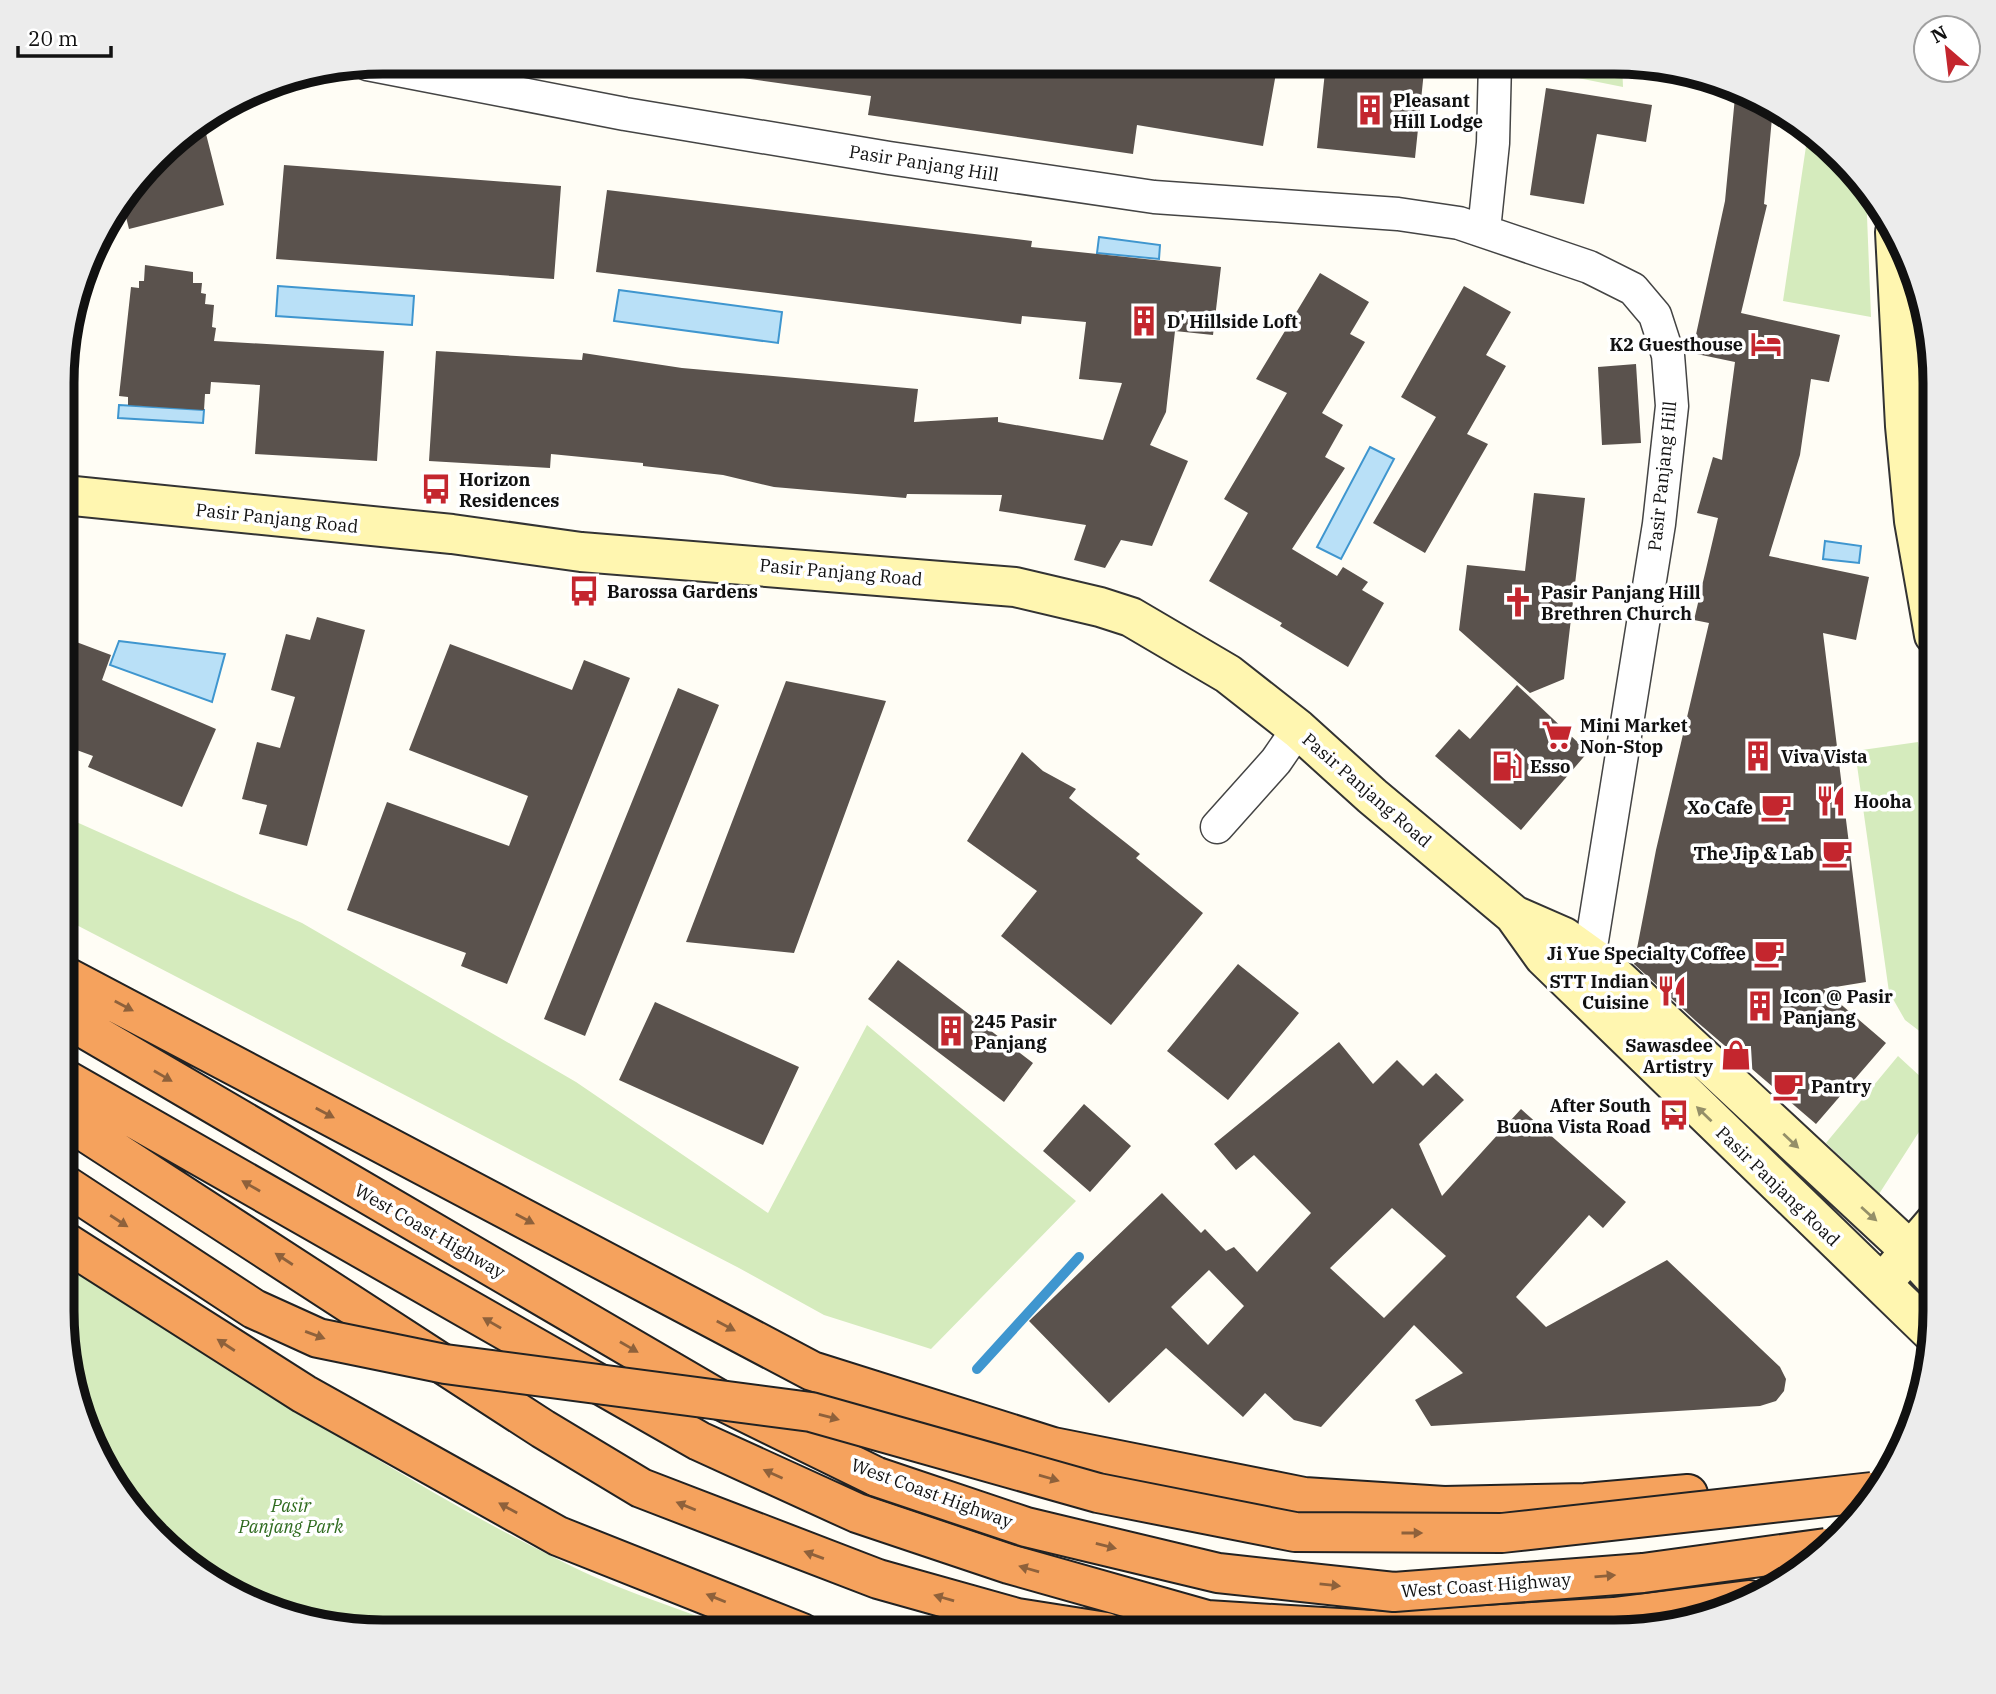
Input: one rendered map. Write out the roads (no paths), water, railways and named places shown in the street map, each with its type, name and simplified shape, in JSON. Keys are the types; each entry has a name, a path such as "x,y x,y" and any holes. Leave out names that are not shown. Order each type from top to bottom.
{"highway":[{"path":"74,981 811,1371 1053,1447 1304,1497 1444,1506 1585,1503 1873,1478"},
{"name":"West Coast Highway","path":"74,1022 720,1400 877,1477 1026,1527 1218,1573 1394,1592 1643,1573 1809,1550"},
{"path":"74,1085 699,1441 857,1513 1009,1564 1207,1620"},
{"path":"74,1125 543,1429 641,1488 878,1579 1030,1620"},
{"path":"74,1191 254,1309 318,1338 445,1364 811,1412 1098,1493 1295,1532 1502,1533 1863,1493"},
{"path":"74,1248 304,1394 558,1536 769,1620"},
{"path":"1566,1620 1710,1605"}],"main road":[{"path":"1897,259 1909,467 1914,521 1923,572"},
{"name":"Pasir Panjang Road","path":"74,496 452,534 581,552 1015,587 1131,617 1228,674 1298,729 1372,796 1514,915 1544,957 1922,1324"},
{"name":"Pasir Panjang Road","path":"1514,915 1564,937 1591,956 1923,1266"},
{"path":"1880,1285 1923,1236"}],"street":[{"name":"Pasir Panjang Hill","path":"419,74 625,114 889,158 1154,197 1398,214 1459,223 1589,267 1633,289 1656,315 1668,355 1673,400 1659,524 1583,995"},
{"path":"1484,230 1493,143 1495,74"},
{"path":"1217,827 1276,761 1298,729"}],"water":[{"path":"1099,237 1160,245 1159,259 1097,253"},
{"path":"278,286 414,296 412,325 276,316"},
{"path":"619,290 782,312 778,343 614,321"},
{"path":"119,405 204,410 203,423 118,418"},
{"path":"1370,447 1394,459 1341,559 1317,547"},
{"path":"1825,541 1861,546 1859,563 1823,559"},
{"path":"119,641 225,654 212,702 110,665"}],"waterway":[{"path":"977,1369 1079,1257"}],"place":[{"name":"Pleasant Hill Lodge","path":"1370,110"},
{"name":"D' Hillside Loft","path":"1144,321"},
{"name":"K2 Guesthouse","path":"1766,344"},
{"name":"Horizon Residences","path":"436,489"},
{"name":"Barossa Gardens","path":"584,591"},
{"name":"Pasir Panjang Hill Brethren Church","path":"1518,602"},
{"name":"Mini Market Non-Stop","path":"1557,735"},
{"name":"Viva Vista","path":"1758,756"},
{"name":"Esso","path":"1507,766"},
{"name":"Hooha","path":"1831,801"},
{"name":"Xo Cafe","path":"1776,807"},
{"name":"The Jip & Lab","path":"1837,853"},
{"name":"Ji Yue Specialty Coffee","path":"1769,953"},
{"name":"STT Indian Cuisine","path":"1672,991"},
{"name":"Icon @ Pasir Panjang","path":"1760,1006"},
{"name":"245 Pasir Panjang","path":"951,1031"},
{"name":"Sawasdee Artistry","path":"1736,1055"},
{"name":"Pantry","path":"1788,1086"},
{"name":"After South Buona Vista Road","path":"1674,1115"}],"park label":[{"name":"Pasir Panjang Park","path":"291,1515"}]}
